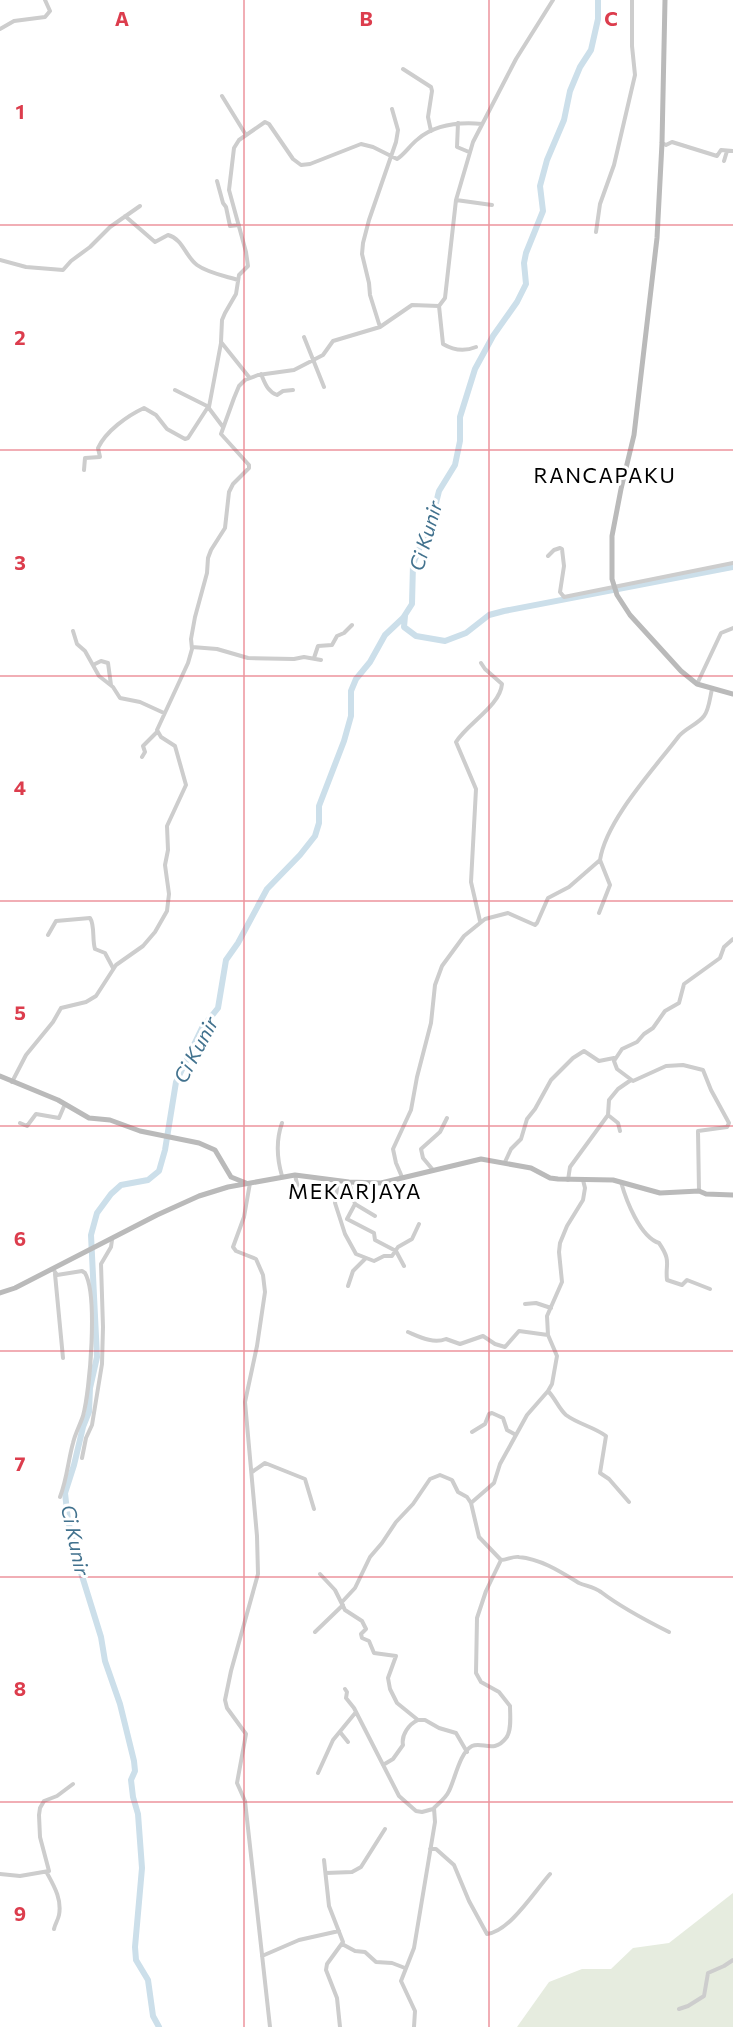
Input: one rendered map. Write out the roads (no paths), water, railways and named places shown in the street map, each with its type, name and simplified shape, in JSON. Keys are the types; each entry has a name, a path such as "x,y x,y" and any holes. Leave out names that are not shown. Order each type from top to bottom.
{"street":[{"path":"476,347 470,350 458,350 443,344 439,306 445,298 456,200 469,152 482,124 516,59 553,0"},
{"path":"596,232 600,204 614,165 634,75 632,0"},
{"path":"665,0 662,143 657,238 634,435 612,536 611,567 614,588 638,625 681,671 697,684 733,694"},
{"path":"0,29 14,21 45,17 50,11 47,1"},
{"path":"403,69 431,87 428,117 431,131"},
{"path":"222,96 246,135"},
{"path":"380,327 370,295 362,254 369,220 391,158 398,130 392,109"},
{"path":"84,470 85,458 100,458 98,448 104,438 140,409 147,408 167,429 186,439 208,407 221,342 222,320 237,294 239,274 248,266 229,185 234,148 237,142 259,124 267,123 292,159 301,165 310,164 361,144 373,147 394,160 399,158 418,138 431,131 458,123 482,124"},
{"path":"458,123 457,147 469,152"},
{"path":"662,143 666,145 672,142 717,156 721,150 733,151"},
{"path":"724,161 727,151"},
{"path":"217,181 230,226 239,225"},
{"path":"456,200 492,205"},
{"path":"0,260 26,267 63,270 107,230 140,206"},
{"path":"125,216 155,242 168,235 174,237 195,264 238,280"},
{"path":"142,757 145,752 143,746 157,732 164,713 184,675 192,647 191,639 207,573 208,558 225,528 229,492 233,484 249,468 249,465 222,436 221,432 239,386 249,377 294,370 314,361 323,355 333,341 380,327 412,305 439,306"},
{"path":"304,337 324,387"},
{"path":"221,342 249,377"},
{"path":"261,374 267,389 273,394 293,390"},
{"path":"175,390 208,407 223,427"},
{"path":"548,556 554,550 561,549 564,566 560,592 563,597 733,563"},
{"path":"314,658 318,646 332,645 337,636 352,625"},
{"path":"697,684 721,633 733,628"},
{"path":"74,631 77,644 82,647 99,676 111,685 122,699 140,702 164,713"},
{"path":"192,647 217,649 248,658 314,658 321,660"},
{"path":"93,665 101,661 108,663 111,685"},
{"path":"480,922 471,882 476,789 456,742 495,702 501,692 502,684 484,669 481,663"},
{"path":"599,913 610,885 600,860 612,828 632,798 684,732 706,714 712,689"},
{"path":"12,1082 26,1055 53,1022 61,1008 93,998 113,968 143,946 155,932 168,908 165,864 168,850 166,830 186,785 175,746 157,732"},
{"path":"402,1177 393,1149 411,1110 431,1023 435,985 442,966 480,922 490,916 508,913 535,925 548,898 568,887 600,860"},
{"path":"48,935 56,921 90,918 93,922 92,938 95,949 105,953 113,968"},
{"path":"631,1080 616,1067 615,1058 622,1049 637,1042 653,1028 665,1011 679,1003 684,984 720,958 724,947 733,939"},
{"path":"505,1162 511,1149 521,1139 527,1119 536,1109 555,1075 584,1051 599,1061 615,1058"},
{"path":"568,1180 570,1167 608,1115 609,1100 618,1089 631,1080 635,1081 648,1073 670,1066 683,1065 703,1070 729,1123 727,1128 698,1131 699,1191"},
{"path":"0,1076 65,1104 91,1119 110,1120 140,1131 199,1143 215,1150 231,1177 248,1183"},
{"path":"20,1123 27,1126 36,1114 57,1118 65,1104"},
{"path":"608,1115 618,1123 620,1131"},
{"path":"433,1171 423,1158 421,1149 440,1132 447,1118"},
{"path":"282,1123 278,1137 278,1157 282,1176"},
{"path":"0,1293 54,1272 84,1252 199,1196 228,1187 282,1176 295,1175 338,1181 381,1183 473,1160 505,1162 531,1168 550,1178 603,1179 660,1193 699,1191 706,1194 733,1195"},
{"path":"295,1175 300,1192"},
{"path":"471,1503 494,1483 500,1464 531,1409 548,1391 557,1356 548,1335 547,1316 562,1282 560,1243 567,1226 583,1200 584,1180"},
{"path":"338,1181 334,1200 344,1232 355,1253 375,1261 392,1256 412,1239 419,1224"},
{"path":"349,1182 356,1204 375,1216"},
{"path":"621,1182 628,1203 645,1233 659,1243 664,1251 669,1265 665,1277 667,1280 682,1285 687,1280 710,1289"},
{"path":"248,1183 244,1217 233,1247 236,1251 255,1259 263,1275 265,1289 257,1346 245,1402 258,1574 225,1700 227,1708 246,1734 237,1783 244,1801 270,2027"},
{"path":"356,1204 347,1216 348,1221 374,1233 375,1240 396,1251 404,1266"},
{"path":"82,1458 86,1438 92,1425 102,1364 101,1264 111,1247 110,1241"},
{"path":"348,1286 353,1271 366,1258"},
{"path":"54,1272 63,1358"},
{"path":"54,1272 85,1273 91,1310 90,1368 84,1406 60,1497"},
{"path":"525,1304 536,1303 551,1308"},
{"path":"408,1332 433,1341 440,1342 446,1339 460,1344 483,1336 505,1347 519,1331 548,1335"},
{"path":"548,1391 564,1413 605,1435 607,1439 600,1473 613,1482 629,1502"},
{"path":"472,1432 485,1424 489,1414 492,1413 503,1418 508,1431 516,1435"},
{"path":"252,1472 265,1463 305,1479 314,1509"},
{"path":"315,1632 355,1587 370,1557 396,1522 420,1496 430,1479 440,1475 452,1480 458,1492 467,1497 475,1514 477,1533 501,1560"},
{"path":"345,1689 346,1698 356,1712 399,1796 412,1809 422,1812 434,1808 449,1791 466,1752 474,1745 496,1745 505,1739 509,1732 509,1702 493,1688 481,1682 476,1673 477,1618 491,1577 501,1560 516,1557 543,1563 599,1591 638,1617 669,1632"},
{"path":"320,1574 335,1590 349,1614 366,1625 366,1629 361,1634 362,1638 369,1641 375,1654 395,1655 388,1678 390,1689 397,1703 418,1720"},
{"path":"318,1773 326,1752 356,1712"},
{"path":"383,1765 393,1759 403,1745 402,1740 407,1729 418,1720 425,1720 439,1728 456,1733 466,1752"},
{"path":"340,1732 348,1742"},
{"path":"47,1873 50,1869 40,1837 40,1808 44,1801 57,1796 73,1784"},
{"path":"414,2027 415,2011 401,1981 414,1948 435,1822 434,1808"},
{"path":"326,1873 352,1872 361,1867 385,1829"},
{"path":"430,1849 436,1849 454,1865 474,1911 487,1934 508,1923 550,1874"},
{"path":"324,1860 329,1905 342,1944 355,1951 365,1952 376,1962 392,1963 405,1968"},
{"path":"0,1874 47,1873"},
{"path":"47,1873 60,1903 54,1929"},
{"path":"262,1956 299,1940 339,1931"},
{"path":"340,2027 337,1998 326,1970 327,1964 342,1944"},
{"path":"679,2009 704,1996 708,1972 733,1960"}],"waterway":[{"name":"Ci Kunir","path":"159,2027 153,2016 148,1980 136,1960 135,1947 142,1868 138,1814 131,1780 135,1771 134,1761 120,1704 105,1661 101,1637 78,1563 68,1520 65,1493 89,1412 90,1388 97,1357 91,1235 97,1213 111,1194 121,1185 148,1180 159,1171 165,1150 176,1082 202,1028 218,1008 226,960 238,943 267,889 315,836 319,823 319,806 351,716 351,691 356,679 370,662 385,635 403,618 412,604 413,564 433,515 439,491 455,465 460,441 460,417 475,369 526,284 524,263 526,253 543,211 540,186 547,160 564,120 570,91 580,67 591,50 598,19 598,0"},
{"path":"405,616 404,627 416,636 445,641 466,633 489,615 504,611 733,567"}],"district":[{"name":"RANCAPAKU","path":"605,476"},
{"name":"MEKARJAYA","path":"355,1192"}]}
